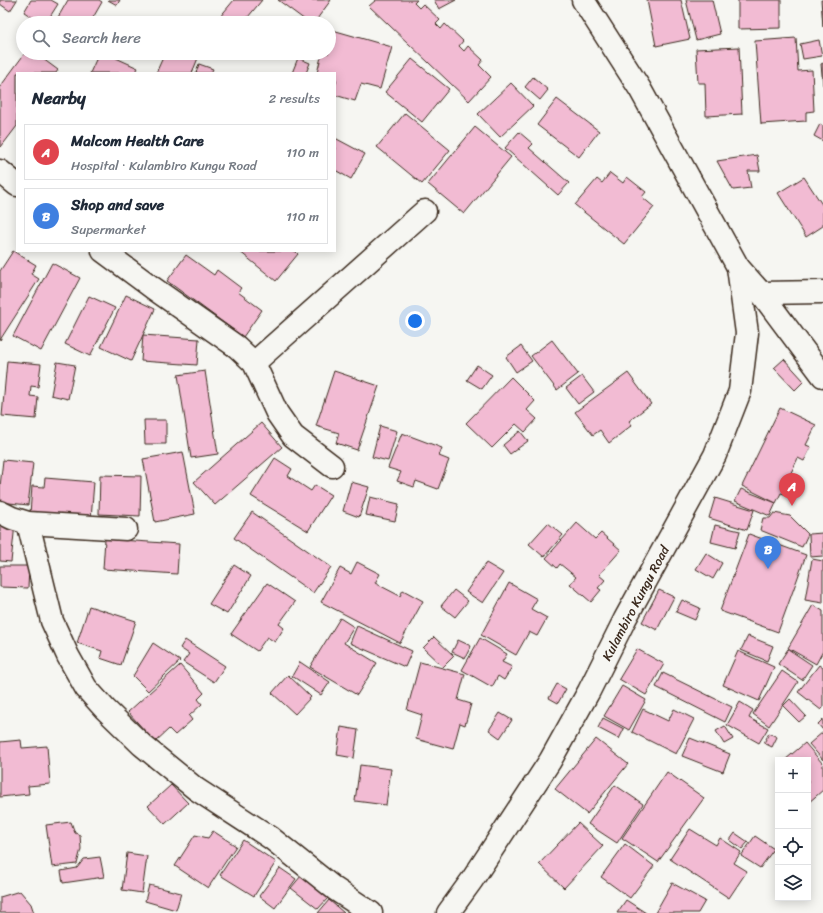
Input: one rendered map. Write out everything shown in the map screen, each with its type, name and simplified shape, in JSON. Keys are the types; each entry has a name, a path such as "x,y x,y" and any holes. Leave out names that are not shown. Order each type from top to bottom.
{"street":[{"path":"583,0 640,90 738,266 760,292 823,376"},
{"path":"0,171 16,184"},
{"path":"254,364 425,210"},
{"path":"104,252 237,347 254,364 277,413 293,436 332,466"},
{"name":"Kulambiro Kungu Road","path":"448,913 472,880 550,761 589,691 625,619 715,455 740,391 747,333 738,266"},
{"path":"760,292 823,292"},
{"path":"0,512 28,523 126,529"},
{"path":"28,523 52,621 68,656 86,688 142,745 196,788 271,838 335,889 371,913"}],"building":[{"path":"0,0 17,0 10,11 0,4"},
{"path":"31,0 51,0 58,4 50,16 30,16 24,12"},
{"path":"68,0 99,0 102,2 94,16 59,16"},
{"path":"108,0 120,0 117,5"},
{"path":"234,0 262,0 249,16 221,16"},
{"path":"278,0 331,0 319,16 300,16"},
{"path":"376,0 417,0 414,3 419,8 423,4 440,20 436,24 441,29 445,24 463,41 459,46 464,51 468,46 483,60 479,65 491,77 469,101 369,6"},
{"path":"434,0 456,0 439,9"},
{"path":"647,0 681,0 690,39 656,46"},
{"path":"686,0 712,0 720,34 696,40"},
{"path":"738,0 781,0 781,28 738,29"},
{"path":"821,0 823,0 823,27"},
{"path":"336,31 392,47 380,89 361,84 355,101 336,95 336,72 317,72 320,60 336,60"},
{"path":"796,38 798,71 812,70 814,111 806,112 806,121 761,124 755,41"},
{"path":"819,40 822,56 803,59 800,44"},
{"path":"739,47 742,114 706,116 705,83 698,83 696,49"},
{"path":"412,59 449,89 422,122 385,92"},
{"path":"20,60 44,60 58,70 57,72 16,72 16,127 1,147 0,87"},
{"path":"96,60 120,60 138,68 136,72 90,72"},
{"path":"162,60 197,60 192,72 156,72"},
{"path":"297,60 303,60 310,63 306,72 292,72"},
{"path":"823,63 823,85 821,64"},
{"path":"199,64 213,69 212,72 196,72"},
{"path":"533,77 548,90 540,100 525,87"},
{"path":"511,83 533,106 500,137 478,114"},
{"path":"557,99 599,131 579,157 537,125"},
{"path":"405,113 450,150 422,184 377,147"},
{"path":"820,124 823,126 823,141 814,136"},
{"path":"475,127 511,157 464,214 428,184"},
{"path":"519,132 533,144 529,148 569,183 558,195 505,148"},
{"path":"336,139 365,154 351,179 336,171"},
{"path":"757,155 760,171 748,171 751,188 733,190 717,161"},
{"path":"610,173 623,183 627,177 646,192 642,197 654,207 624,244 575,205 597,179 602,183"},
{"path":"804,177 823,206 823,226 806,237 778,193"},
{"path":"13,251 36,265 31,274 39,279 0,340 0,271"},
{"path":"240,252 296,252 298,254 276,281"},
{"path":"186,255 214,275 217,270 241,288 238,292 262,310 243,337 167,281"},
{"path":"52,263 80,278 41,351 13,336"},
{"path":"126,295 155,309 131,361 101,347"},
{"path":"89,296 115,308 90,356 65,344"},
{"path":"143,335 199,339 197,365 141,361"},
{"path":"552,340 578,374 557,390 531,356"},
{"path":"521,346 532,361 516,372 506,357"},
{"path":"784,359 804,381 795,390 774,368"},
{"path":"7,361 41,364 38,387 31,386 30,396 38,397 36,419 2,416"},
{"path":"57,362 75,365 68,399 51,395"},
{"path":"477,365 492,375 482,389 467,380"},
{"path":"205,371 218,454 191,458 178,375"},
{"path":"334,371 379,386 357,450 336,443 339,433 316,426"},
{"path":"628,373 651,404 629,421 632,425 609,443 600,430 593,435 575,412"},
{"path":"582,376 594,392 578,404 566,388"},
{"path":"511,377 535,401 527,410 537,419 525,432 516,424 492,448 466,423"},
{"path":"780,408 816,425 806,445 811,447 804,461 798,458 788,479 794,482 788,495 781,493 776,503 742,486"},
{"path":"144,420 166,420 166,444 145,444"},
{"path":"261,423 282,447 215,505 194,482"},
{"path":"380,426 397,431 388,461 372,457"},
{"path":"520,431 528,441 510,454 503,445"},
{"path":"402,433 442,448 439,456 449,460 438,489 416,481 414,487 397,481 401,472 388,468"},
{"path":"183,452 195,514 155,522 143,459"},
{"path":"275,458 292,469 288,476 311,491 315,485 331,495 308,531 251,496"},
{"path":"3,460 33,463 28,505 0,502"},
{"path":"100,475 141,476 140,516 99,514"},
{"path":"45,478 94,482 91,519 30,514 32,486 44,487"},
{"path":"351,482 369,487 359,517 343,511"},
{"path":"741,489 776,503 770,516 735,501"},
{"path":"370,497 399,504 395,521 366,515"},
{"path":"715,498 754,510 747,530 709,518"},
{"path":"252,512 331,567 313,593 234,538"},
{"path":"774,513 790,516 808,534 802,547 760,530 763,518 770,518"},
{"path":"0,522 15,524 11,562 0,561"},
{"path":"548,523 563,535 544,557 529,544"},
{"path":"577,523 595,539 601,533 621,550 599,575 605,580 598,588 601,590 591,602 570,584 576,577 560,564 557,568 546,558"},
{"path":"715,525 740,531 735,548 711,542"},
{"path":"823,533 823,556 810,557 809,534"},
{"path":"749,534 806,555 778,632 720,611"},
{"path":"105,539 179,544 177,574 103,569"},
{"path":"706,553 722,563 713,579 696,569"},
{"path":"812,559 823,561 823,603 805,600"},
{"path":"357,562 380,574 375,583 400,596 403,590 423,601 400,643 321,602 340,568 351,574"},
{"path":"486,563 503,573 483,603 466,592"},
{"path":"234,565 251,576 227,614 209,604"},
{"path":"0,566 29,566 28,588 0,587"},
{"path":"267,583 295,602 279,624 284,628 275,642 267,637 257,651 231,634"},
{"path":"509,583 537,599 531,609 547,618 537,636 529,632 516,655 481,635"},
{"path":"454,590 468,601 455,617 441,606"},
{"path":"659,590 674,597 657,630 642,622"},
{"path":"682,600 700,608 695,620 676,612"},
{"path":"813,605 823,611 823,651 816,664 788,648"},
{"path":"89,606 136,621 121,665 100,658 102,651 77,643"},
{"path":"340,618 354,627 344,643 377,663 357,695 310,667"},
{"path":"357,626 412,651 405,667 350,643"},
{"path":"748,636 773,646 767,661 741,650"},
{"path":"434,637 454,656 443,667 423,648"},
{"path":"480,638 507,654 502,662 512,667 504,680 498,676 492,687 462,670"},
{"path":"185,640 225,666 214,682 183,662 189,654 180,648"},
{"path":"458,640 471,646 465,658 452,652"},
{"path":"153,643 180,661 148,691 133,676"},
{"path":"637,649 664,664 646,695 619,679"},
{"path":"788,649 812,665 802,680 778,664"},
{"path":"738,651 774,667 759,701 723,685"},
{"path":"300,662 330,682 321,695 292,676"},
{"path":"420,662 465,674 458,700 471,704 465,725 460,723 453,749 416,739 422,715 407,710"},
{"path":"180,665 204,693 198,699 202,704 189,716 192,720 175,735 169,729 155,742 128,712"},
{"path":"819,665 823,668 823,708 821,710 798,692"},
{"path":"782,671 798,682 769,726 753,714"},
{"path":"663,673 732,707 725,722 656,687"},
{"path":"288,675 311,697 295,714 272,693"},
{"path":"557,684 566,689 558,703 549,698"},
{"path":"622,686 646,700 629,730 604,716"},
{"path":"790,699 806,716 799,722 783,706"},
{"path":"740,702 753,710 749,718 768,728 759,743 727,725"},
{"path":"643,709 668,721 674,709 694,719 676,754 632,732"},
{"path":"500,713 512,720 500,738 489,730"},
{"path":"603,718 624,729 619,739 598,728"},
{"path":"823,719 823,730 818,724"},
{"path":"725,726 733,739 724,744 716,731"},
{"path":"341,727 358,730 354,758 337,755"},
{"path":"823,732 823,760 809,744"},
{"path":"769,733 777,737 772,747 764,743"},
{"path":"690,738 730,754 723,772 682,756"},
{"path":"596,739 628,764 587,814 555,789"},
{"path":"21,740 22,748 47,746 50,784 28,786 29,794 0,797 0,742"},
{"path":"805,743 823,764 823,790 811,800 811,757 789,757"},
{"path":"360,765 391,769 386,805 355,801"},
{"path":"667,772 704,798 658,862 622,838"},
{"path":"171,785 188,803 165,824 148,806"},
{"path":"615,785 643,804 617,843 588,824"},
{"path":"71,822 75,833 80,835 81,849 77,864 52,867 46,825"},
{"path":"578,823 603,846 564,888 539,864"},
{"path":"690,829 716,845 720,838 741,852 734,863 747,871 729,898 670,859"},
{"path":"213,831 236,846 208,888 175,866 195,835 208,838"},
{"path":"735,833 748,842 742,849 730,840"},
{"path":"755,836 774,849 760,868 741,856"},
{"path":"243,840 276,862 254,896 220,875"},
{"path":"625,844 654,866 630,898 601,877"},
{"path":"127,853 147,856 142,893 122,890"},
{"path":"100,857 104,877 63,883 61,871 77,868 84,859"},
{"path":"280,868 296,879 275,908 259,896"},
{"path":"301,876 328,898 318,909 291,888"},
{"path":"672,883 705,901 698,913 655,913"},
{"path":"149,885 181,893 176,910 145,901"},
{"path":"20,891 31,904 34,913 0,913 0,897"},
{"path":"329,900 344,913 318,913"},
{"path":"626,900 646,913 617,913"}],"place":[{"name":"Malcom Health Care","path":"792,506"},
{"name":"Shop and save","path":"768,569"}]}
